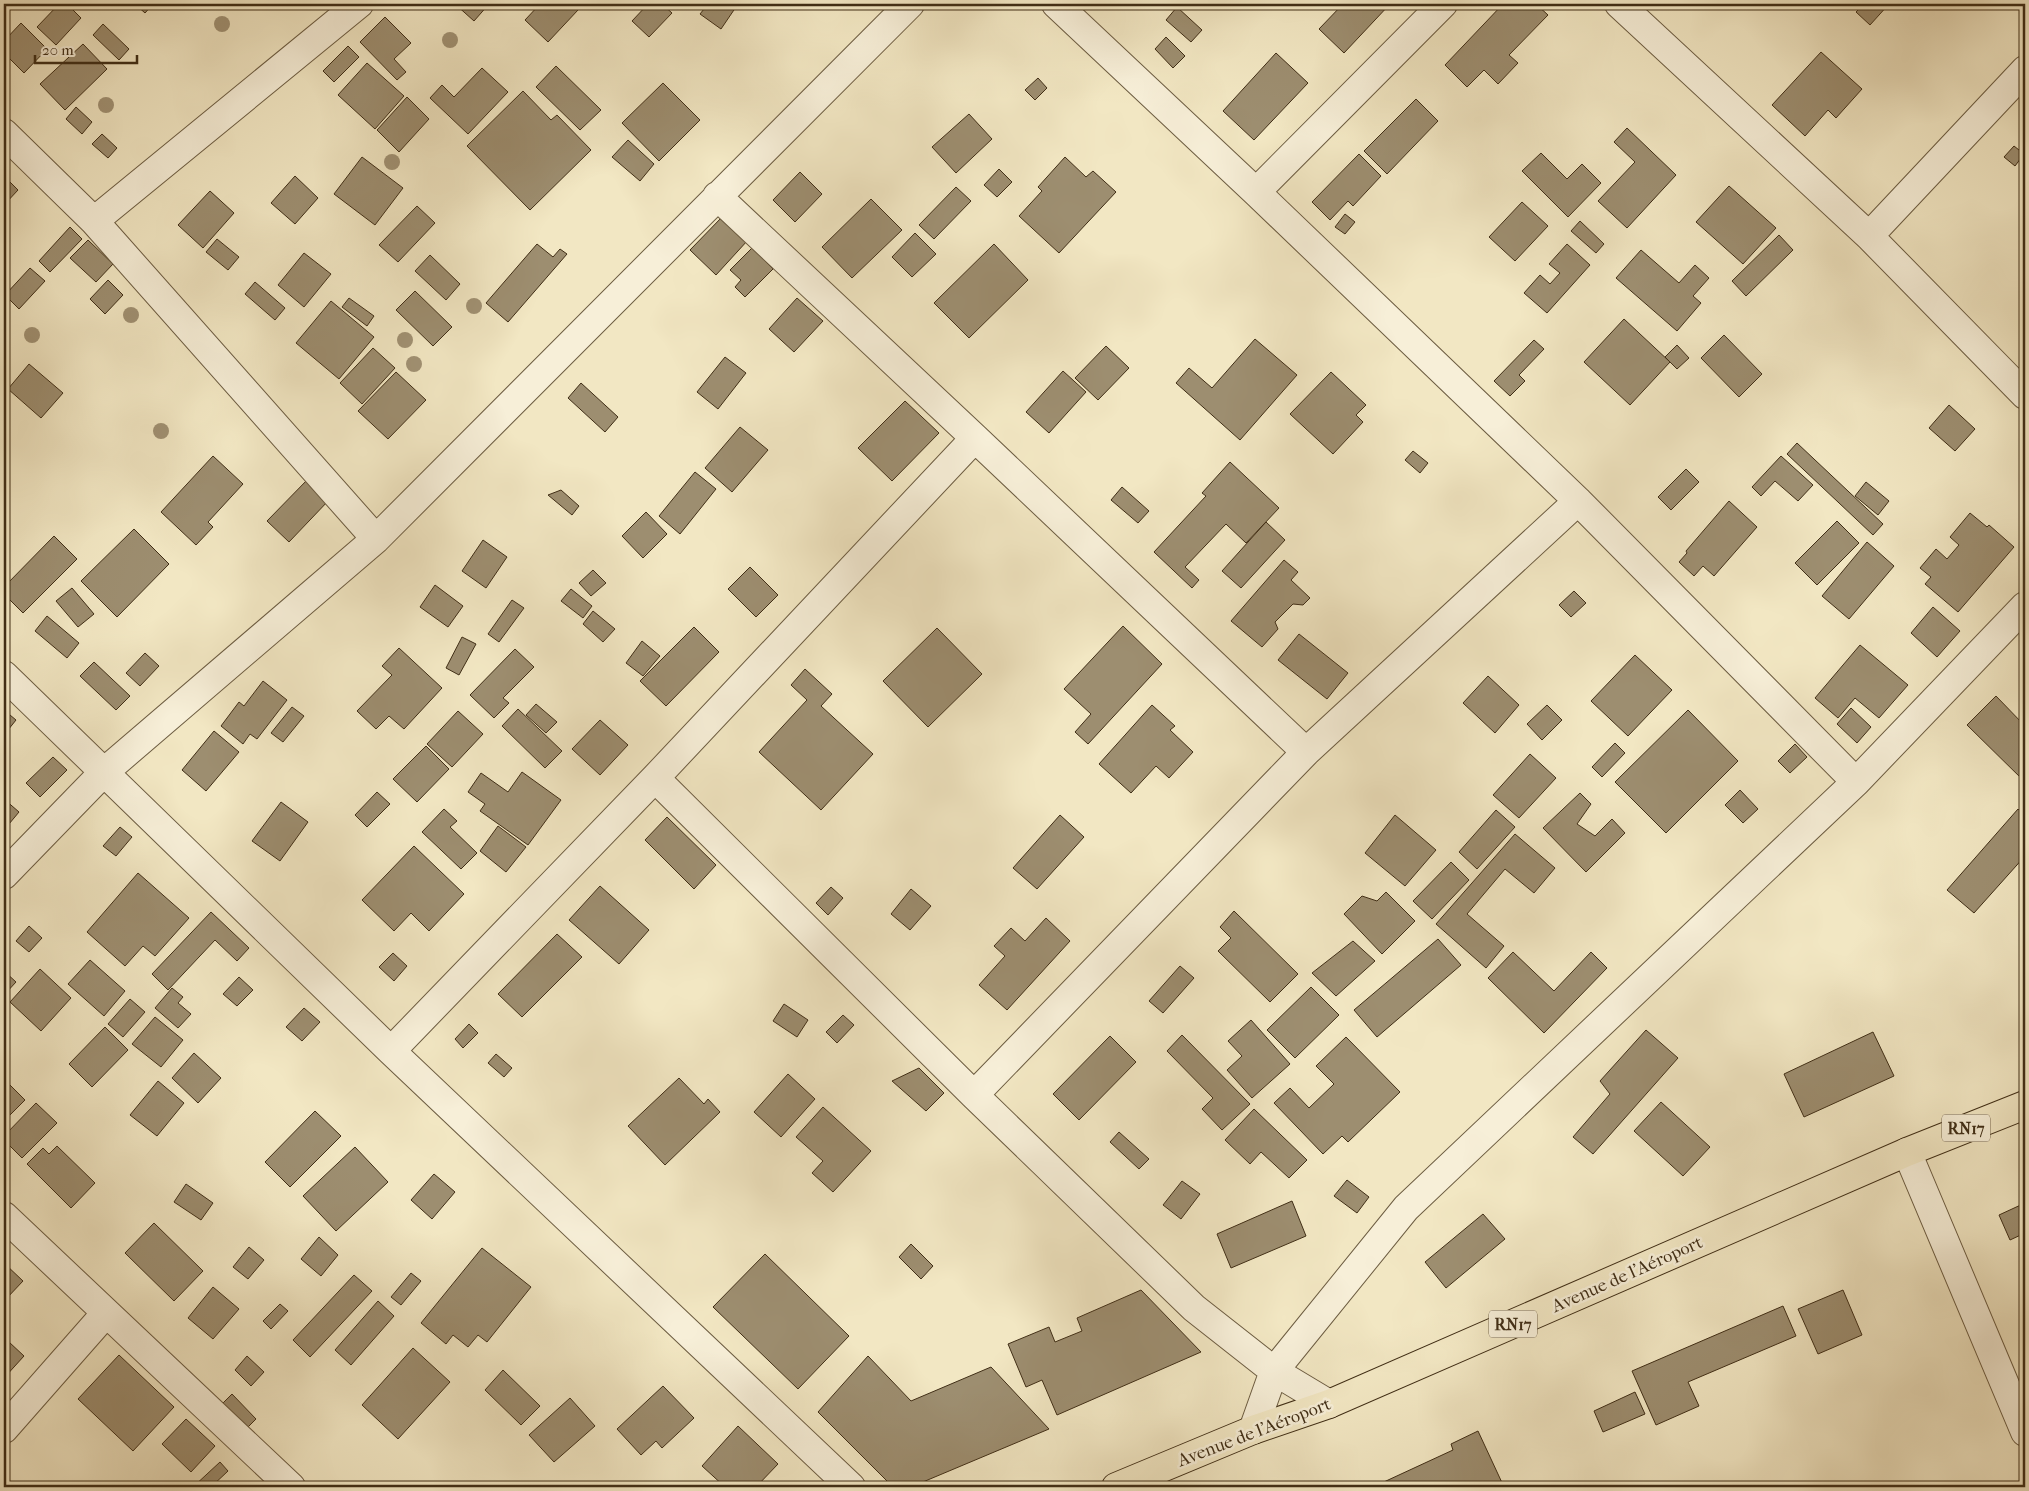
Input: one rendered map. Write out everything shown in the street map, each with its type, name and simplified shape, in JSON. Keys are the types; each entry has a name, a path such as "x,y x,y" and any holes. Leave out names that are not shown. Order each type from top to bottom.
{"main road":[{"name":"Avenue de l'Aéroport","path":"1116,1487 1253,1430 1329,1404 1907,1152 2025,1105"}],"street":[{"path":"94,221 359,4"},
{"path":"4,875 103,773 376,539 910,4"},
{"path":"1056,4 1256,192 1578,501 1856,782"},
{"path":"1256,192 1442,4"},
{"path":"1619,4 1869,236 2025,395"},
{"path":"1869,236 2025,70"},
{"path":"4,133 94,221 376,539"},
{"path":"717,196 1306,752"},
{"path":"391,1050 655,778 975,438"},
{"path":"974,1095 1306,752 1578,501"},
{"path":"1253,1430 1274,1371 1406,1208 1856,782 2025,606"},
{"path":"4,675 391,1050 851,1487"},
{"path":"655,778 974,1095 1194,1308 1274,1371 1329,1404"},
{"path":"1907,1152 2025,1432"},
{"path":"4,1216 291,1487"},
{"path":"4,1429 106,1313"}],"building":[{"path":"59,4 67,4 81,18 56,45 37,27"},
{"path":"135,4 153,4 145,13"},
{"path":"455,4 489,4 474,21"},
{"path":"540,4 571,4 578,10 548,42 525,20"},
{"path":"648,4 662,4 672,13 649,37 632,21"},
{"path":"708,4 738,4 721,29 700,14"},
{"path":"1343,4 1390,4 1344,53 1319,29"},
{"path":"1503,4 1536,4 1548,15 1509,55 1518,63 1498,84 1484,70 1467,87 1445,65"},
{"path":"1864,4 1889,4 1870,25 1856,12"},
{"path":"1177,7 1202,30 1191,42 1166,20"},
{"path":"385,17 411,43 394,59 406,72 397,80 360,42"},
{"path":"21,23 47,49 24,73 4,53 4,41"},
{"path":"103,24 129,49 119,60 93,35"},
{"path":"1166,37 1185,56 1173,68 1155,49"},
{"path":"83,44 107,69 65,110 40,84"},
{"path":"348,46 359,57 334,82 323,71"},
{"path":"1821,52 1862,89 1836,118 1828,110 1805,136 1772,105"},
{"path":"1276,53 1308,83 1254,140 1223,111"},
{"path":"367,63 404,96 375,129 338,95"},
{"path":"556,66 601,110 580,130 536,87"},
{"path":"482,68 508,92 468,134 430,98 442,85 454,97"},
{"path":"1038,78 1047,88 1035,100 1025,90"},
{"path":"663,83 700,120 659,161 622,123"},
{"path":"523,91 551,120 557,115 591,150 530,210 467,146"},
{"path":"407,97 429,119 399,152 377,130"},
{"path":"1416,99 1438,121 1387,174 1364,151"},
{"path":"76,107 92,122 82,134 66,119"},
{"path":"969,114 992,139 956,173 932,147"},
{"path":"1627,128 1676,175 1627,228 1598,201 1635,162 1614,142"},
{"path":"102,134 117,148 108,158 92,144"},
{"path":"628,140 654,164 640,181 612,157"},
{"path":"2014,146 2024,154 2015,166 2004,157"},
{"path":"1541,153 1567,179 1582,164 1601,183 1568,217 1522,171"},
{"path":"1359,154 1381,176 1353,206 1348,201 1330,220 1312,202"},
{"path":"362,157 403,188 375,225 334,194"},
{"path":"1065,157 1086,177 1093,171 1116,192 1059,253 1019,216 1042,191 1038,187"},
{"path":"999,169 1012,182 997,197 984,185"},
{"path":"800,172 822,194 795,222 773,200"},
{"path":"295,176 318,198 295,224 271,203"},
{"path":"8,180 18,190 4,205 4,184"},
{"path":"1729,186 1776,228 1743,264 1696,222"},
{"path":"956,187 971,201 934,239 919,225"},
{"path":"210,191 234,213 203,248 178,225"},
{"path":"871,199 902,230 852,278 822,247"},
{"path":"1522,202 1548,226 1515,261 1489,237"},
{"path":"417,206 435,223 398,262 379,245"},
{"path":"1345,214 1355,222 1345,234 1335,227"},
{"path":"723,216 748,240 716,275 690,250"},
{"path":"1580,221 1604,244 1596,253 1571,231"},
{"path":"70,227 82,239 50,272 39,261"},
{"path":"915,233 936,254 912,277 892,257"},
{"path":"1779,235 1793,250 1746,296 1732,281"},
{"path":"217,239 239,257 228,270 206,252"},
{"path":"88,240 113,264 96,282 70,258"},
{"path":"537,244 553,257 560,249 567,254 508,322 486,303"},
{"path":"994,244 1028,280 969,338 934,303"},
{"path":"1567,244 1590,265 1547,313 1524,293 1540,275 1550,284 1560,273 1549,264"},
{"path":"752,248 773,269 745,297 735,287 741,280 730,270"},
{"path":"1641,250 1679,283 1695,265 1709,278 1693,296 1701,303 1677,331 1616,278"},
{"path":"304,253 331,274 304,307 278,285"},
{"path":"430,255 460,284 446,300 415,271"},
{"path":"30,268 45,281 19,309 5,295"},
{"path":"108,280 123,295 105,314 90,299"},
{"path":"255,282 285,308 275,320 245,294"},
{"path":"415,291 452,327 433,346 396,310"},
{"path":"349,298 374,316 367,326 342,307"},
{"path":"797,298 823,321 794,352 769,329"},
{"path":"331,301 374,337 339,379 296,343"},
{"path":"1624,319 1670,362 1630,405 1584,362"},
{"path":"1724,335 1762,374 1739,397 1701,358"},
{"path":"1255,339 1297,375 1240,440 1176,383 1189,368 1212,388"},
{"path":"1534,340 1544,349 1519,375 1525,381 1510,396 1494,381"},
{"path":"1677,345 1689,358 1677,369 1665,357"},
{"path":"1106,346 1129,368 1098,400 1075,378"},
{"path":"373,348 395,368 362,404 340,383"},
{"path":"725,357 746,373 718,409 697,392"},
{"path":"29,364 63,393 41,418 8,389"},
{"path":"1063,371 1086,392 1049,433 1026,412"},
{"path":"396,372 426,400 388,439 358,411"},
{"path":"1331,372 1366,405 1356,415 1363,422 1333,454 1290,414"},
{"path":"581,383 618,417 605,432 568,398"},
{"path":"905,401 939,433 892,481 858,448"},
{"path":"1949,405 1975,429 1955,451 1929,428"},
{"path":"740,427 768,450 732,492 705,468"},
{"path":"1797,443 1883,524 1873,535 1787,454"},
{"path":"1413,451 1428,463 1420,473 1405,460"},
{"path":"213,456 243,484 208,522 213,527 196,545 161,512"},
{"path":"1781,456 1813,485 1798,501 1775,481 1761,496 1752,487"},
{"path":"1230,462 1279,508 1246,543 1226,524 1185,567 1199,580 1192,588 1154,552 1206,496 1202,493"},
{"path":"1686,469 1699,482 1671,510 1658,497"},
{"path":"695,472 716,489 680,534 659,516"},
{"path":"309,478 330,499 289,542 267,521"},
{"path":"1866,482 1889,501 1878,515 1855,496"},
{"path":"1122,487 1149,511 1138,523 1111,500"},
{"path":"561,490 579,506 572,515 548,495"},
{"path":"1729,501 1757,527 1714,576 1703,566 1694,576 1679,562 1687,553 1686,551"},
{"path":"646,512 667,534 643,558 622,536"},
{"path":"1970,513 1987,527 1989,525 2014,547 1958,612 1925,584 1931,577 1920,568 1936,549 1947,559 1959,545 1950,537"},
{"path":"1837,521 1859,543 1817,585 1795,563"},
{"path":"1266,522 1285,540 1241,588 1222,571"},
{"path":"134,529 169,564 117,617 81,581"},
{"path":"54,536 77,559 23,613 4,594 4,587"},
{"path":"483,540 507,557 486,588 462,571"},
{"path":"1867,542 1894,566 1849,619 1822,596"},
{"path":"1284,560 1298,572 1291,580 1310,598 1303,605 1293,604 1275,622 1278,629 1262,647 1231,621"},
{"path":"750,567 778,595 756,617 728,589"},
{"path":"593,570 606,583 591,596 579,583"},
{"path":"435,585 463,606 448,627 420,607"},
{"path":"72,588 94,614 78,627 56,601"},
{"path":"571,589 592,606 583,618 561,601"},
{"path":"1574,591 1586,603 1571,617 1559,605"},
{"path":"512,600 524,608 499,642 488,634"},
{"path":"1933,607 1960,631 1937,657 1911,633"},
{"path":"593,611 615,629 603,642 583,624"},
{"path":"47,616 79,643 67,658 35,631"},
{"path":"1123,626 1162,664 1088,744 1075,732 1091,714 1064,689"},
{"path":"694,627 719,652 666,706 640,681"},
{"path":"937,628 982,674 928,727 883,681"},
{"path":"1299,634 1348,673 1327,699 1278,660"},
{"path":"462,637 476,644 459,675 446,668"},
{"path":"642,641 660,656 643,676 626,663"},
{"path":"1860,645 1908,685 1879,718 1855,698 1838,718 1815,698"},
{"path":"399,648 442,688 404,729 389,716 376,729 357,711 392,675 382,666"},
{"path":"515,649 534,667 503,698 509,703 494,718 470,695"},
{"path":"145,653 159,666 140,686 126,673"},
{"path":"1635,655 1672,690 1628,736 1591,701"},
{"path":"94,662 130,696 116,710 80,676"},
{"path":"805,669 832,694 821,706 873,754 821,810 759,752 807,700 791,685"},
{"path":"1488,676 1519,705 1495,733 1463,703"},
{"path":"263,681 287,700 257,739 250,734 243,744 221,726 239,702 244,706"},
{"path":"1996,696 2025,726 2025,777 2023,780 1967,725"},
{"path":"536,704 557,722 546,733 526,715"},
{"path":"1152,705 1175,726 1170,730 1193,752 1169,778 1156,766 1131,793 1099,764"},
{"path":"1547,705 1562,720 1542,740 1527,724"},
{"path":"292,707 304,716 283,742 271,733"},
{"path":"1851,708 1871,727 1857,743 1837,724"},
{"path":"518,709 562,751 545,768 502,726"},
{"path":"4,710 16,720 4,735"},
{"path":"1688,710 1738,761 1666,833 1615,782"},
{"path":"458,711 483,734 452,767 427,744"},
{"path":"600,720 628,745 600,775 572,749"},
{"path":"214,731 239,752 206,791 182,770"},
{"path":"1615,743 1625,753 1602,777 1592,767"},
{"path":"1795,744 1807,757 1790,773 1778,761"},
{"path":"426,746 449,769 417,802 393,779"},
{"path":"1530,754 1556,778 1519,818 1493,795"},
{"path":"53,757 67,770 40,797 26,783"},
{"path":"522,772 561,800 528,845 480,811 485,804 468,792 481,773 508,792"},
{"path":"1740,790 1758,809 1743,823 1725,805"},
{"path":"377,792 390,804 367,827 355,815"},
{"path":"1580,793 1591,804 1577,824 1595,836 1612,819 1625,833 1586,872 1543,828"},
{"path":"4,799 19,812 4,830"},
{"path":"281,802 308,822 280,861 252,841"},
{"path":"444,809 457,821 450,827 477,853 461,869 422,832"},
{"path":"2018,809 2025,816 2025,856 1974,913 1947,890"},
{"path":"1496,810 1515,827 1477,869 1459,852"},
{"path":"1060,815 1084,837 1037,889 1013,868"},
{"path":"1395,815 1436,850 1405,886 1365,853"},
{"path":"667,817 716,865 694,889 645,840"},
{"path":"498,826 526,847 506,872 480,851"},
{"path":"120,827 132,837 116,856 103,846"},
{"path":"1515,834 1555,868 1534,893 1505,869 1467,914 1504,946 1486,968 1436,924"},
{"path":"414,846 464,894 429,931 411,913 394,931 362,900"},
{"path":"1451,862 1469,880 1432,919 1413,901"},
{"path":"138,873 189,918 155,956 143,946 125,966 87,932"},
{"path":"600,886 649,930 619,964 569,920"},
{"path":"831,887 843,898 828,915 816,903"},
{"path":"911,889 931,906 910,930 891,914"},
{"path":"1386,892 1415,921 1382,954 1344,914 1362,896 1377,901"},
{"path":"1234,911 1298,974 1270,1002 1218,951 1231,938 1220,927"},
{"path":"211,912 249,948 237,961 215,940 168,990 152,974"},
{"path":"1046,918 1070,941 1007,1010 979,985 1005,956 994,946 1011,928 1025,941"},
{"path":"29,926 42,938 29,952 16,941"},
{"path":"557,934 582,957 522,1017 498,994"},
{"path":"1438,939 1461,965 1377,1037 1354,1010"},
{"path":"1353,941 1375,961 1336,996 1312,973"},
{"path":"1513,952 1554,991 1591,952 1607,968 1544,1033 1488,978"},
{"path":"393,953 407,966 394,981 379,967"},
{"path":"90,960 125,991 104,1016 68,984"},
{"path":"1180,966 1194,978 1163,1013 1149,1001"},
{"path":"40,969 71,998 41,1031 10,1002"},
{"path":"4,971 16,982 4,995"},
{"path":"239,977 253,990 237,1006 223,994"},
{"path":"1311,987 1339,1015 1295,1058 1267,1030"},
{"path":"172,988 183,997 178,1003 191,1014 178,1028 155,1008"},
{"path":"130,999 145,1012 123,1037 108,1024"},
{"path":"784,1004 808,1020 797,1037 773,1021"},
{"path":"304,1008 320,1022 302,1041 286,1027"},
{"path":"843,1015 854,1025 837,1043 826,1032"},
{"path":"155,1017 183,1040 161,1067 132,1044"},
{"path":"1251,1020 1290,1064 1252,1098 1227,1070 1242,1056 1228,1041"},
{"path":"469,1024 478,1033 463,1048 455,1039"},
{"path":"105,1027 128,1050 92,1087 69,1064"},
{"path":"1646,1030 1678,1058 1593,1154 1573,1137 1610,1094 1600,1081"},
{"path":"1873,1032 1894,1076 1804,1117 1784,1074"},
{"path":"1182,1035 1250,1104 1222,1130 1202,1109 1213,1098 1167,1051"},
{"path":"1110,1036 1136,1062 1079,1120 1053,1094"},
{"path":"1346,1037 1400,1092 1348,1142 1342,1136 1323,1154 1274,1103 1290,1088 1309,1108 1334,1084 1316,1066"},
{"path":"194,1053 221,1078 198,1103 172,1078"},
{"path":"496,1054 512,1068 504,1077 488,1063"},
{"path":"919,1068 944,1093 926,1111 892,1081"},
{"path":"788,1074 815,1099 781,1137 754,1112"},
{"path":"679,1078 704,1104 708,1099 720,1112 665,1165 628,1126"},
{"path":"4,1079 25,1100 4,1121"},
{"path":"158,1081 184,1103 157,1136 130,1115"},
{"path":"1661,1102 1710,1147 1683,1176 1634,1131"},
{"path":"36,1103 57,1123 22,1158 4,1140 4,1136"},
{"path":"823,1107 871,1151 833,1192 812,1173 823,1161 796,1137"},
{"path":"1254,1109 1307,1160 1289,1178 1261,1152 1250,1164 1225,1140"},
{"path":"315,1111 341,1136 290,1187 265,1162"},
{"path":"1119,1132 1149,1159 1139,1169 1110,1142"},
{"path":"57,1146 95,1183 71,1208 27,1164 43,1148 49,1154"},
{"path":"355,1147 388,1182 336,1231 303,1196"},
{"path":"434,1174 455,1192 432,1219 411,1200"},
{"path":"1347,1180 1369,1197 1357,1213 1334,1196"},
{"path":"1182,1181 1200,1194 1181,1219 1163,1205"},
{"path":"186,1184 213,1203 201,1220 174,1202"},
{"path":"1292,1201 1306,1236 1231,1268 1217,1234"},
{"path":"2025,1203 2025,1233 2010,1240 1999,1215"},
{"path":"1483,1214 1505,1239 1446,1288 1425,1262"},
{"path":"154,1223 203,1271 174,1301 125,1253"},
{"path":"319,1237 338,1255 321,1276 301,1259"},
{"path":"911,1244 933,1266 921,1279 899,1257"},
{"path":"249,1247 264,1260 248,1279 233,1267"},
{"path":"482,1248 531,1287 487,1342 478,1335 468,1347 453,1335 446,1344 421,1323"},
{"path":"765,1254 849,1336 798,1389 713,1307"},
{"path":"4,1263 23,1281 6,1299 4,1298"},
{"path":"411,1273 421,1281 401,1305 391,1297"},
{"path":"354,1275 372,1291 310,1357 293,1340"},
{"path":"213,1287 239,1309 213,1339 188,1318"},
{"path":"1141,1290 1201,1352 1057,1415 1042,1380 1026,1387 1008,1344 1049,1327 1055,1342 1082,1331 1077,1318"},
{"path":"1843,1290 1862,1335 1818,1354 1798,1309"},
{"path":"378,1301 394,1316 351,1365 335,1350"},
{"path":"280,1304 288,1311 271,1329 263,1321"},
{"path":"1783,1306 1796,1336 1688,1382 1699,1406 1656,1425 1632,1371"},
{"path":"9,1342 24,1356 4,1378 4,1348"},
{"path":"413,1348 450,1382 398,1439 362,1405"},
{"path":"119,1355 174,1407 133,1451 78,1399"},
{"path":"247,1356 264,1372 251,1386 235,1370"},
{"path":"868,1356 911,1401 991,1367 1049,1429 911,1487 893,1487 818,1412"},
{"path":"503,1370 540,1406 521,1425 485,1390"},
{"path":"663,1386 694,1418 662,1448 656,1441 641,1455 617,1429"},
{"path":"1635,1392 1645,1414 1603,1432 1594,1411"},
{"path":"232,1394 256,1419 245,1430 221,1405"},
{"path":"570,1398 595,1426 554,1462 529,1435"},
{"path":"186,1419 215,1446 191,1472 162,1444"},
{"path":"738,1426 778,1464 756,1487 725,1487 702,1466"},
{"path":"1478,1431 1504,1487 1373,1487 1453,1450 1451,1444"},
{"path":"220,1462 228,1471 211,1487 193,1487"}]}
